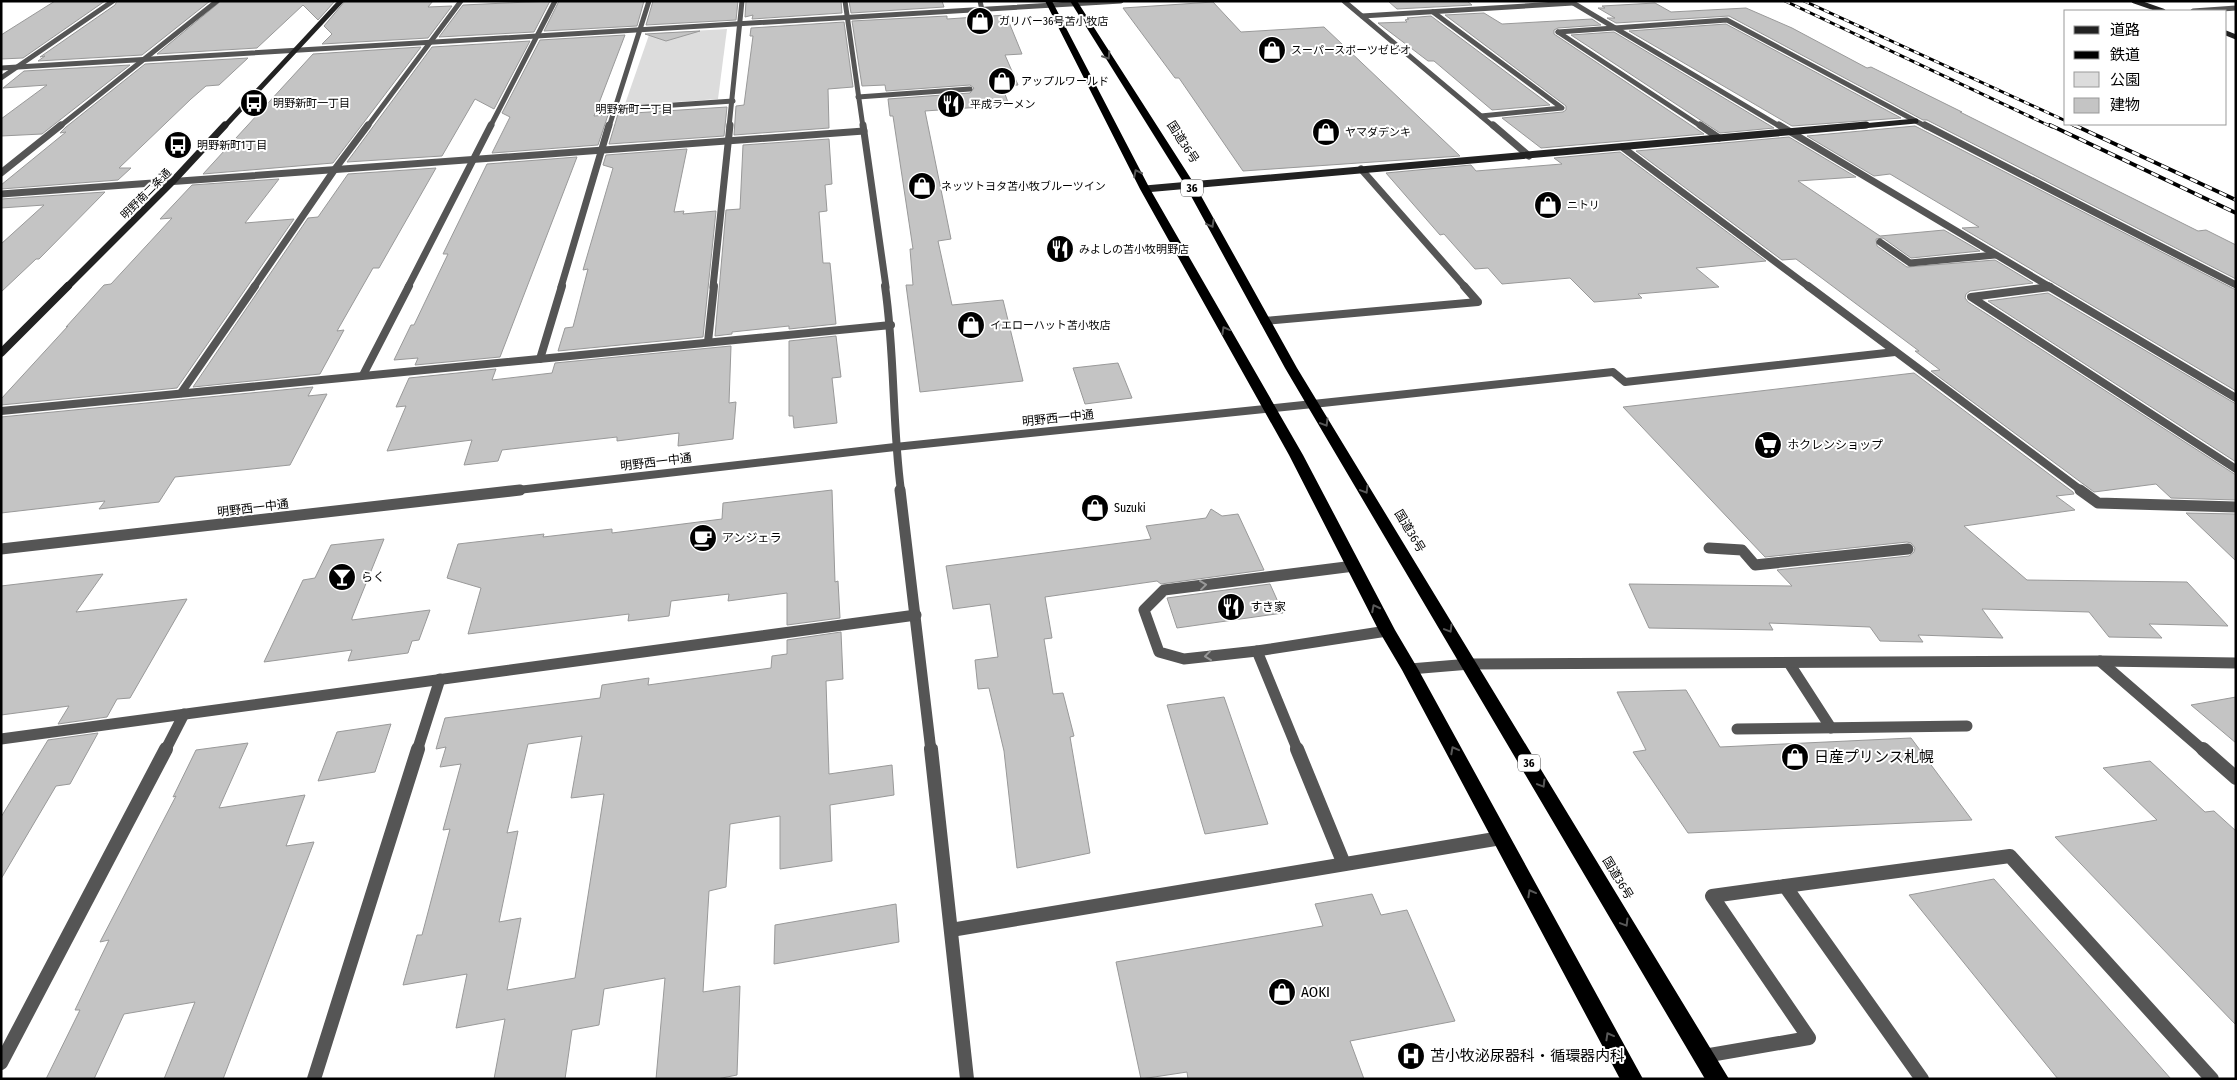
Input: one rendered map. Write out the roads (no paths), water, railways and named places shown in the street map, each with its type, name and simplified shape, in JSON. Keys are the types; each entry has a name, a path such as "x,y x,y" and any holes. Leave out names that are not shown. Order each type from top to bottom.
{"highway":[{"name":"国道36号","path":"1074,3 1190,185 1264,321 1313,404 1718,1079"},
{"path":"1049,4 1058,16 1146,189 1270,409 1387,631 1410,669 1632,1079"}],"street":[{"path":"1,78 113,1"},
{"path":"1,173 217,1"},
{"name":"明野南二条通","path":"1,353 173,181 341,1"},
{"path":"181,393 335,169 460,1"},
{"path":"363,375 555,1"},
{"path":"540,358 602,149 649,1"},
{"path":"708,342 742,1"},
{"path":"846,1 891,324 895,447 916,615 967,1079"},
{"path":"980,1 982,10"},
{"path":"1,68 1121,1"},
{"path":"1344,1 1528,156"},
{"path":"2134,1 2160,10"},
{"path":"1362,16 1571,2 2236,398"},
{"path":"2207,10 2236,8"},
{"path":"1433,12 1562,108 1481,116"},
{"path":"1719,138 1558,32 1727,20 1916,121 2236,285"},
{"path":"858,96 970,89"},
{"path":"615,109 733,101"},
{"path":"1146,189 1916,121"},
{"path":"1,194 864,131"},
{"path":"1622,147 2098,503 2236,507"},
{"path":"1264,321 1478,302 1361,170"},
{"path":"1880,242 1910,263 1995,254"},
{"path":"2050,287 1971,297 2236,469"},
{"path":"1,411 891,324"},
{"name":"明野西一中通","path":"1,549 895,447 1614,372 1625,382 1895,352"},
{"path":"1709,548 1742,550 1755,565 1908,549"},
{"path":"1354,566 1164,590 1144,610 1159,652 1184,659 1387,631"},
{"path":"1,740 916,615"},
{"path":"1257,650 1344,864"},
{"path":"1410,669 1470,664 2100,661 2236,663"},
{"path":"2100,661 2236,778"},
{"path":"1789,663 1831,728"},
{"path":"314,1079 440,679"},
{"path":"1,1062 184,714"},
{"path":"1737,728 1967,726"},
{"path":"951,930 1501,838"},
{"path":"1704,1056 1809,1038 1712,896 2010,856 2212,1079"},
{"path":"1786,886 1922,1079"}],"railway":[{"path":"1785,1 2052,127"},
{"path":"1804,1 2064,120"},
{"path":"2050,125 2236,213"},
{"path":"2073,125 2077,127"},
{"path":"2074,125 2236,200"}],"place":[{"name":"ガリバー36号苫小牧店","path":"980,21"},
{"name":"スーパースポーツゼビオ","path":"1272,50"},
{"name":"アップルワールド","path":"1002,81"},
{"name":"明野新町一丁目","path":"254,103"},
{"name":"平成ラーメン","path":"951,104"},
{"name":"ヤマダデンキ","path":"1326,132"},
{"name":"明野新町1丁目","path":"178,145"},
{"name":"ネッツトヨタ苫小牧ブルーツイン","path":"922,186"},
{"name":"ニトリ","path":"1548,205"},
{"name":"みよしの苫小牧明野店","path":"1060,249"},
{"name":"イエローハット苫小牧店","path":"971,325"},
{"name":"ホクレンショップ","path":"1768,445"},
{"name":"Suzuki","path":"1095,508"},
{"name":"アンジェラ","path":"703,538"},
{"name":"らく","path":"342,577"},
{"name":"すき家","path":"1231,607"},
{"name":"日産プリンス札幌","path":"1795,757"},
{"name":"AOKI","path":"1282,992"},
{"name":"苫小牧泌尿器科・循環器内科","path":"1411,1056"}],"district":[{"name":"明野新町一丁目","path":"634,109"}]}
